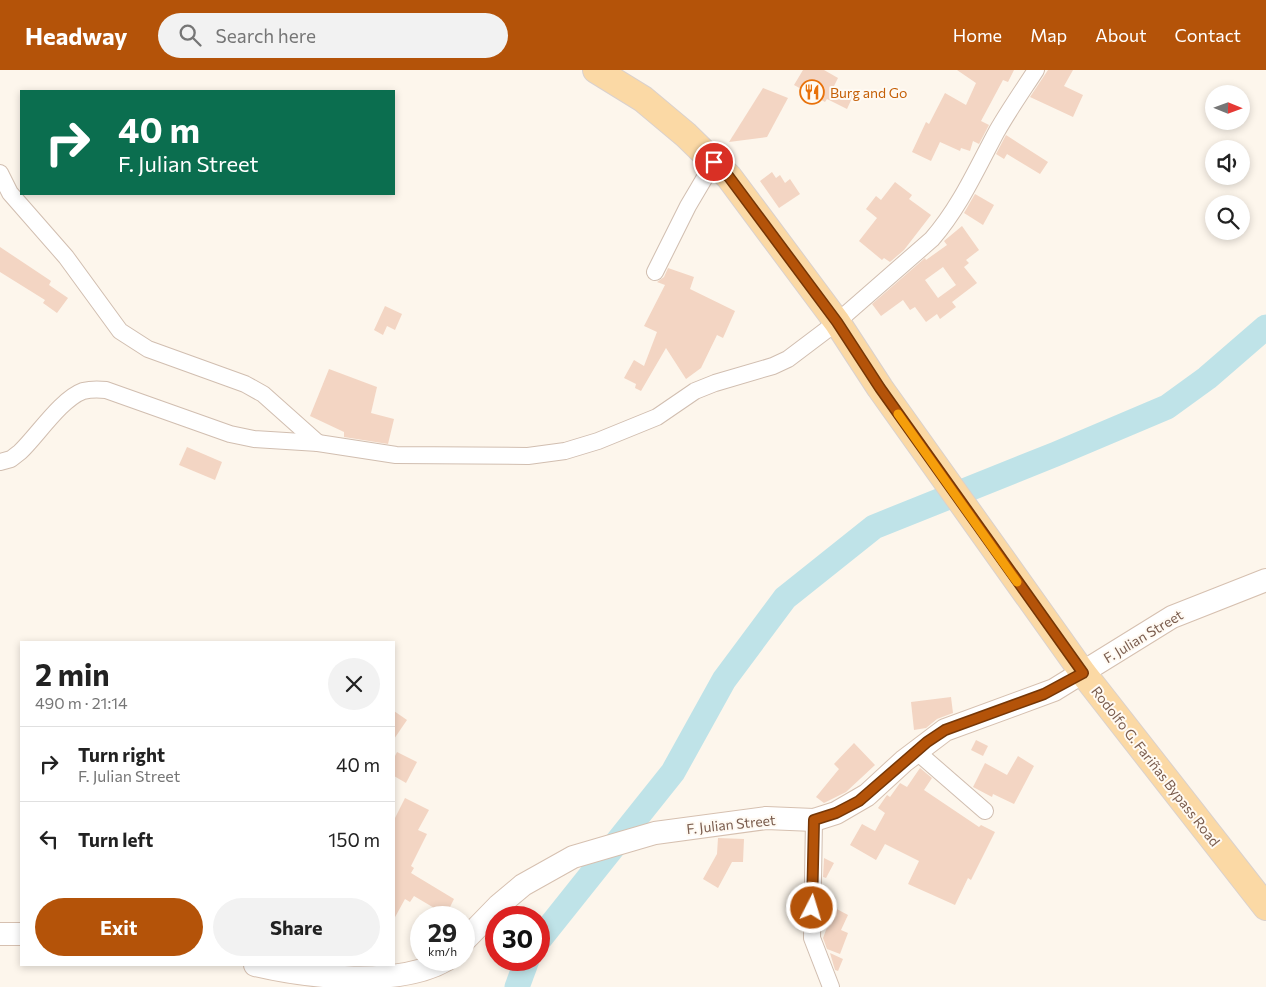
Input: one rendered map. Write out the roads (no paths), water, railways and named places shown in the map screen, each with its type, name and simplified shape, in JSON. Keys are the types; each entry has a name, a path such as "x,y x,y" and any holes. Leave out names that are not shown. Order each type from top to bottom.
{"main road":[{"name":"Rodolfo G. Fariñas Bypass Road","path":"596,70 643,99 729,177 837,322 880,388 1083,673 1266,906"}],"street":[{"path":"0,462 12,458 20,452 67,402 82,392 94,389 144,402 230,434 254,439 318,442 406,455 528,456 565,451 598,441 657,417 696,392 715,383 788,360 837,322 932,239 943,226 959,202 998,129 1036,70"},
{"path":"655,272 688,206 714,162"},
{"path":"0,173 10,193 66,257 120,331 148,349 245,384 263,394 318,442"},
{"name":"F. Julian Street","path":"475,930 498,906 523,885 574,857 655,833 766,818 814,820 850,806 867,795 916,751 945,730 1040,696 1083,673 1146,631 1172,617 1266,580"},
{"path":"916,751 985,811"},
{"path":"814,820 812,938 831,987"},
{"path":"0,934 20,934"},
{"path":"262,966 319,980 373,987 404,983 424,976 431,971"}],"waterway":[{"path":"550,926 673,772 724,680 785,598 874,527 1167,407 1207,378 1266,327"},
{"path":"517,987 523,971"}],"place":[{"name":"Burg and Go","path":"812,92"}]}
